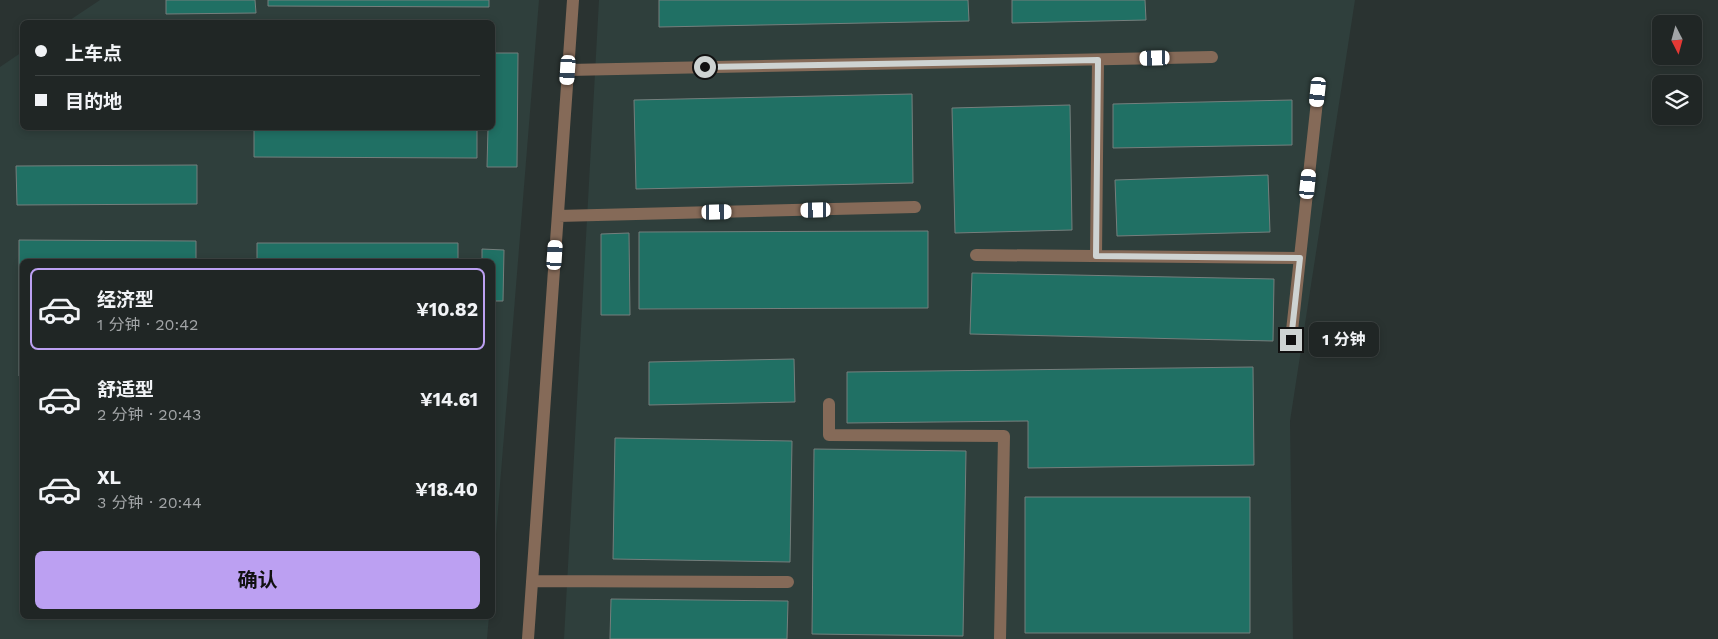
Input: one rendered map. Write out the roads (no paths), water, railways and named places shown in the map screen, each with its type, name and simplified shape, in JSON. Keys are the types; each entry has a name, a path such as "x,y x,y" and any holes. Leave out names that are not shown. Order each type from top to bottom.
{"street":[{"path":"528,639 573,0"},
{"path":"568,70 1212,57"},
{"path":"1096,256 1098,60"},
{"path":"1291,340 1318,92"},
{"path":"558,216 915,207"},
{"path":"976,255 1300,258"},
{"path":"829,404 829,435 1004,436 1000,639"},
{"path":"532,581 788,582"}]}
